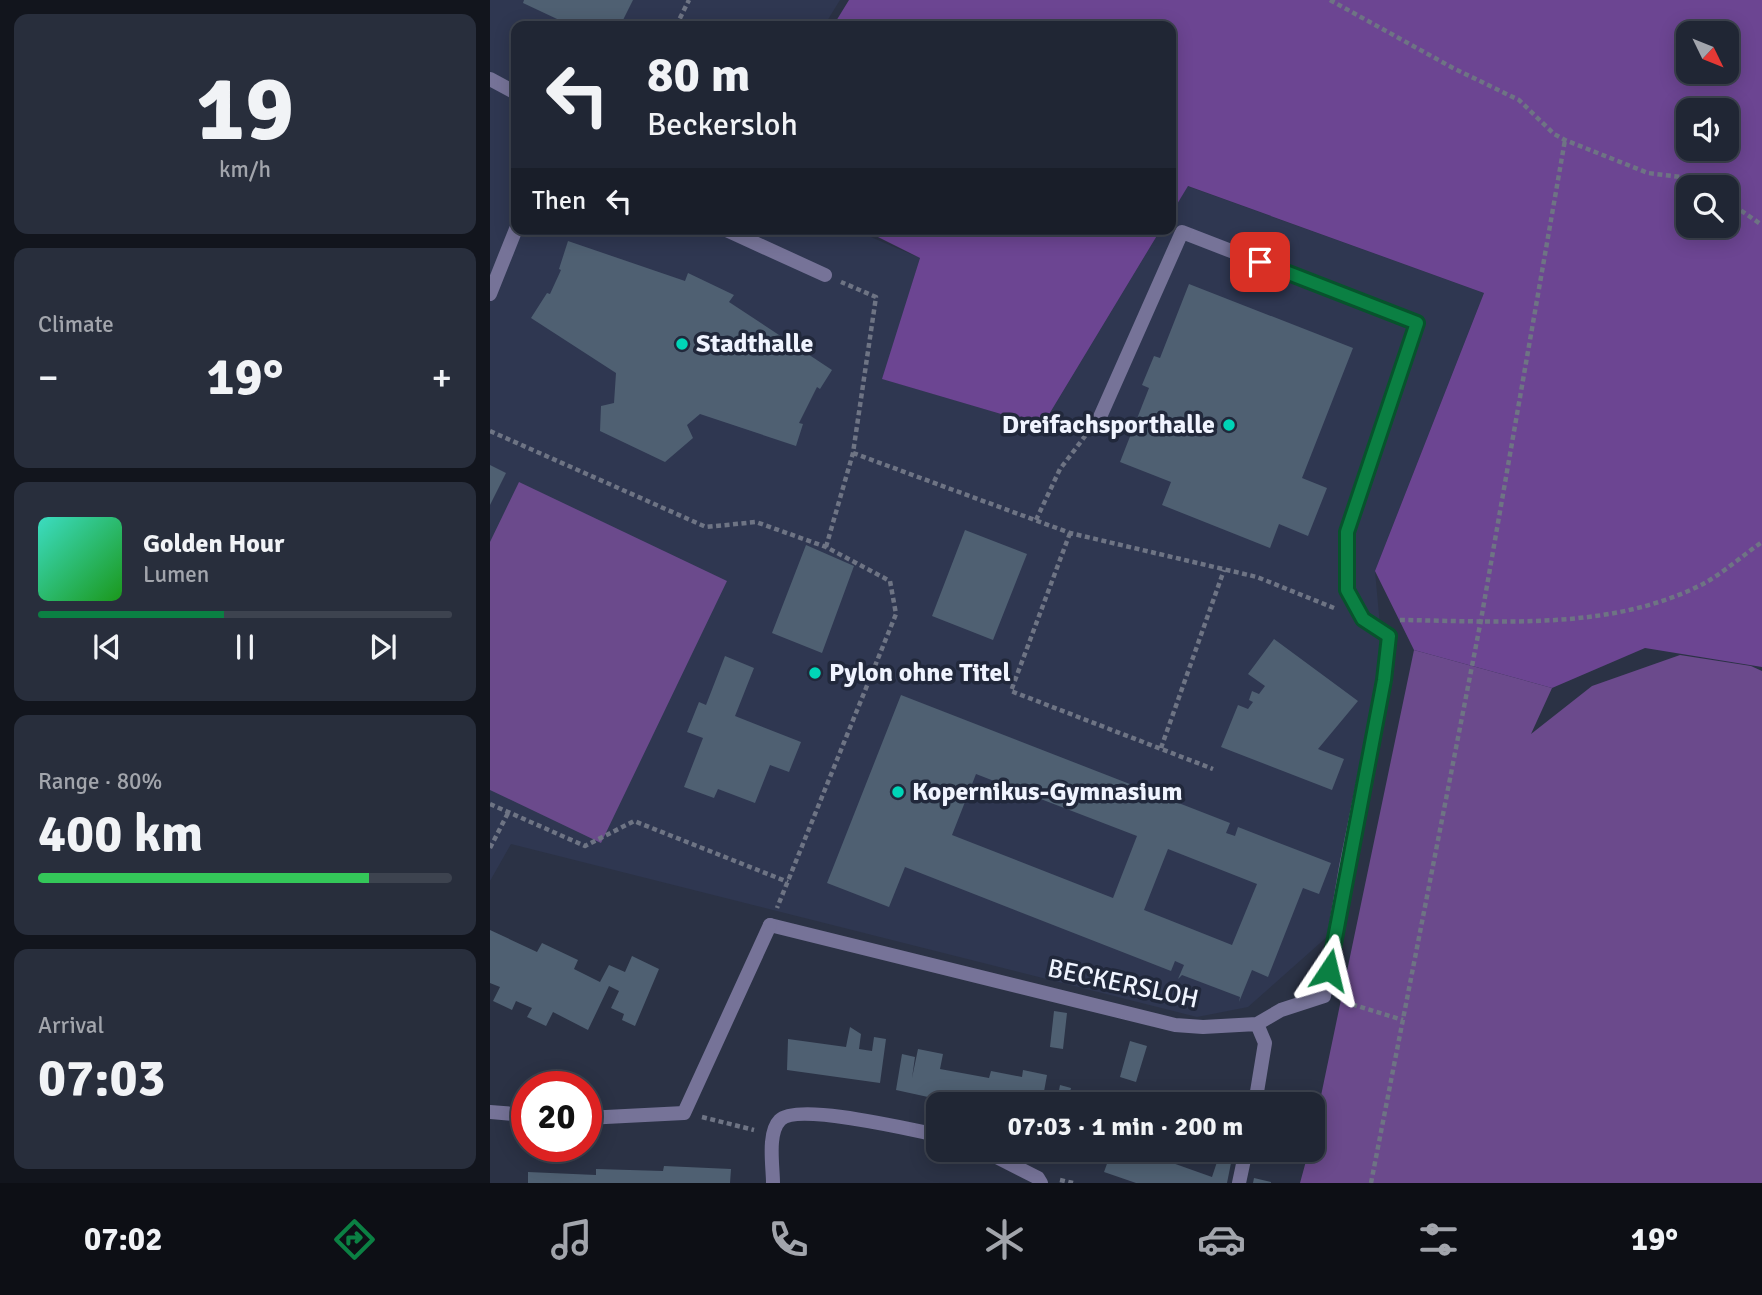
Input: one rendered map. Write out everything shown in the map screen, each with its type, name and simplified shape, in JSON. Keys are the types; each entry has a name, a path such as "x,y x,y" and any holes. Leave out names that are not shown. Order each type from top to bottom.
{"street":[{"path":"490,79 511,90"},
{"path":"1100,417 1182,232 1417,323 1347,532 1347,590 1363,619 1389,636 1384,680 1346,867 1324,996"},
{"path":"490,294 514,235"},
{"path":"737,235 825,275"},
{"path":"602,1117 684,1113 770,925"},
{"name":"BECKERSLOH","path":"770,925 1175,1025 1203,1027 1257,1024 1281,1010 1324,996"},
{"path":"1257,1024 1265,1043 1257,1092"},
{"path":"490,1112 511,1114"},
{"path":"773,1183 774,1134 779,1120 791,1113 858,1119 926,1133"},
{"path":"1005,1162 1040,1181"},
{"path":"1239,1183 1243,1162"}],"path":[{"path":"678,21 689,0"},
{"path":"1330,0 1453,68 1519,100 1554,134 1565,140 1648,173 1676,176"},
{"path":"1371,1183 1481,620 1565,140"},
{"path":"1739,209 1762,225"},
{"path":"825,275 876,297 853,453 826,547"},
{"path":"1036,520 1060,469 1100,417"},
{"path":"490,431 706,527 756,522 826,547 890,581 896,614 770,925"},
{"path":"853,453 1070,533 1257,577 1363,619 1560,619 1634,611 1702,584 1762,542"},
{"path":"1070,533 1011,691 1213,769"},
{"path":"1161,748 1224,570"},
{"path":"490,804 585,846 634,821 788,882"},
{"path":"490,848 508,813"},
{"path":"1324,996 1403,1020"},
{"path":"684,1113 774,1134"}],"shaded area":[{"path":"490,0 840,0 827,21 511,21 511,235 866,235 920,258 883,379 1042,426 1157,235 1176,235 1176,205 1187,186 1484,293 1375,571 1381,637 1375,698 1328,936 1248,1007 1197,1017 511,844 490,881"},
{"path":"849,0 1762,0 1762,667 1645,648 1552,688 1414,650 1375,571 1484,293 1188,186 1176,206 1176,21 836,21"},
{"path":"874,235 1157,235 1042,426 882,379 920,258"},
{"path":"519,482 727,581 601,843 490,790 490,542"},
{"path":"1414,650 1552,688 1531,734 1592,686 1680,655 1751,666 1762,671 1762,1183 1300,1183 1306,1162 1325,1162 1325,1092 1322,1092"}],"building":[{"path":"524,0 633,0 622,21 561,21 523,3"},
{"name":"Stadthalle","path":"568,241 685,281 688,273 734,295 729,302 832,370 820,389 817,387 799,423 803,424 796,446 700,414 687,425 693,438 665,462 600,431 601,406 614,403 616,373 531,318 547,293 550,294 561,270 559,269"},
{"name":"Dreifachsporthalle","path":"1189,284 1353,348 1302,478 1327,488 1308,536 1279,524 1270,548 1162,505 1171,482 1120,462 1149,388 1142,385 1154,356 1160,358"},
{"path":"490,465 506,473 490,505"},
{"path":"965,530 1027,554 993,640 932,616"},
{"path":"806,545 854,566 822,653 772,633"},
{"path":"1274,639 1358,701 1318,749 1344,759 1332,790 1221,747 1238,705 1248,709 1253,702 1249,700 1252,691 1259,694 1265,686 1248,674"},
{"path":"725,656 754,668 735,716 801,742 789,772 770,765 755,803 718,789 714,798 684,787 703,738 687,732 699,702 706,705"},
{"path":"901,695 1230,823 1226,833 1235,836 1238,827 1331,863 1319,894 1303,888 1268,977 1252,970 1239,1002 1240,997 1182,975 1178,979 1184,965 1175,961 1171,971 905,867 889,907 827,883","holes":["976,774 1137,836 1113,898 952,835","1168,849 1257,884 1232,945 1144,910"]},
{"path":"490,930 537,952 542,943 578,960 574,969 600,982 609,965 625,972 632,956 659,969 635,1026 622,1020 624,1014 611,1008 619,991 609,986 588,1030 553,1012 546,1026 527,1017 532,1008 516,1001 512,1010 493,1001 500,987 490,983"},
{"path":"1054,1011 1067,1013 1063,1049 1050,1047"},
{"path":"850,1027 861,1034 859,1049 872,1051 874,1037 886,1039 880,1083 787,1070 788,1039 846,1047"},
{"path":"1130,1041 1147,1046 1136,1082 1120,1077"},
{"path":"918,1049 943,1054 940,1069 989,1078 991,1071 1022,1077 1023,1070 1047,1075 1044,1092 926,1092 926,1097 896,1090 902,1054 915,1057 912,1078"},
{"path":"1060,1085 1071,1088 1070,1092 1059,1092"},
{"path":"1108,1162 1170,1162 1212,1177 1217,1162 1231,1163 1227,1183 1136,1183 1104,1172"},
{"path":"664,1166 731,1169 730,1183 528,1183 528,1172 596,1175 596,1169 663,1171"},
{"path":"1254,1178 1271,1182 1271,1183 1253,1183"}],"place":[{"name":"Stadthalle","path":"682,344"},
{"name":"Dreifachsporthalle","path":"1229,425"},
{"name":"Pylon ohne Titel","path":"815,673"},
{"name":"Kopernikus-Gymnasium","path":"898,792"}],"route":[{"path":"1260,262 1417,323 1347,532 1347,590 1363,619 1389,636 1384,680 1346,867 1329,970"}]}
